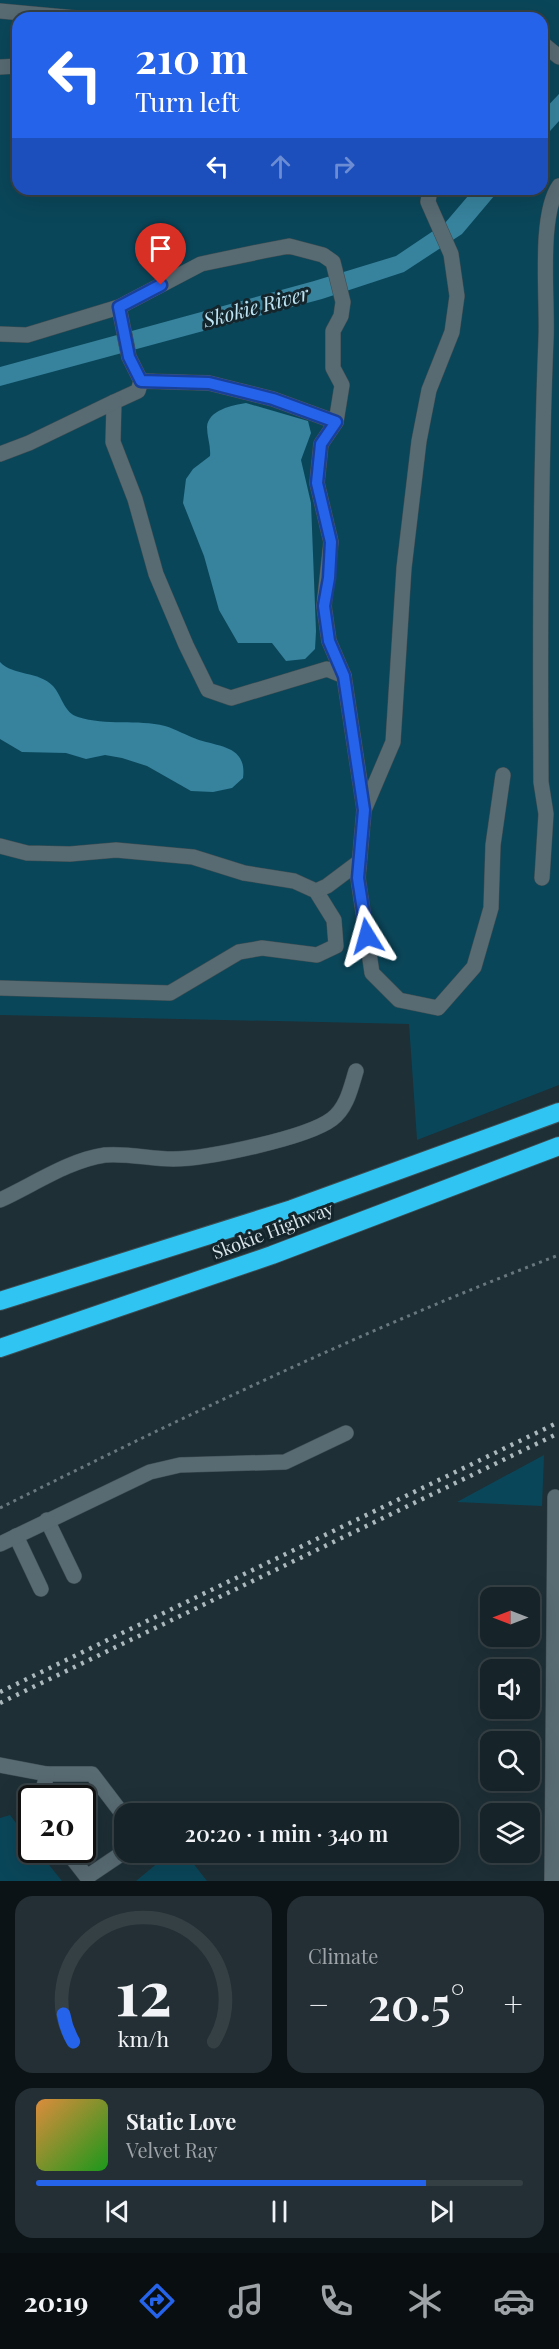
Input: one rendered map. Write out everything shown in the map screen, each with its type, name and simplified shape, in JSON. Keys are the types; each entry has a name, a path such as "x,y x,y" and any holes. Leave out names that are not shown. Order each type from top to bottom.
{"highway":[{"name":"Skokie Highway","path":"0,1301 292,1209 559,1112"},
{"name":"Skokie Highway","path":"0,1348 272,1255 559,1146"}],"street":[{"path":"542,878 546,814 541,782 542,379 546,340 547,233 550,204 559,186"},
{"path":"364,810 393,742 410,500 429,390 452,332 457,296 451,254 433,219 428,202 429,195"},
{"path":"0,334 27,335 119,307 201,264 289,246 322,255 335,267 343,302 341,316 333,331 331,349 333,368 342,385 336,422 321,444 317,483 331,542 329,578 324,606 329,641 344,676 364,810 358,878 372,973 399,1000 438,1008 474,967 488,918 493,845 503,775"},
{"path":"0,453 29,443 138,391 141,381 129,357 119,307"},
{"path":"141,381 209,383 273,399 336,422"},
{"path":"114,402 112,442 135,499 156,574 208,690 231,698 327,669 344,676"},
{"path":"0,846 27,853 70,854 116,850 193,857 244,873 294,881 316,891 334,920 336,946 317,955 262,948 239,952 170,993 0,988"},
{"path":"316,891 327,886 359,862"},
{"path":"0,1200 80,1162 105,1155 192,1158 254,1146 320,1125 333,1118 345,1105 356,1071"},
{"path":"0,1544 150,1472 180,1465 285,1462 346,1434"},
{"path":"552,1881 555,1497"},
{"path":"47,1520 74,1576"},
{"path":"16,1536 41,1589"},
{"path":"0,1765 47,1774 92,1774 114,1803"},
{"path":"44,1785 47,1774"},
{"path":"76,1863 87,1877 114,1859"}],"path":[{"path":"0,1508 266,1379 463,1292 559,1255"}],"shaded area":[{"path":"0,0 559,0 559,1085 417,1140 409,1024 0,1015"},
{"path":"544,1455 542,1506 457,1502"},
{"path":"10,1815 18,1826 18,1863 47,1863 62,1881 0,1881 0,1818"},
{"path":"158,1863 193,1863 207,1881 136,1881"}],"water":[{"path":"559,94 559,121 548,133 548,106"},
{"name":"Skokie River","path":"469,195 495,195 462,234 404,272 322,299 0,386 0,367 314,281 396,256 445,223"},
{"path":"246,403 308,421 311,433 301,460 311,503 316,631 315,649 305,659 286,661 272,643 238,643 219,610 204,556 183,503 186,479 193,469 210,456 208,421 222,409"},
{"path":"0,662 12,670 47,681 56,690 69,712 78,717 89,720 165,726 231,750 241,760 243,778 232,788 213,792 191,791 147,766 122,758 105,755 86,759 66,753 22,752 0,739"}],"railway":[{"path":"0,1692 559,1422"},
{"path":"0,1703 559,1433"}],"route":[{"path":"161,285 119,307 129,357 141,381 209,383 273,399 336,422 321,444 317,483 322,513 331,542 329,578 324,606 329,641 344,676 364,810 358,878 367,936"}]}
